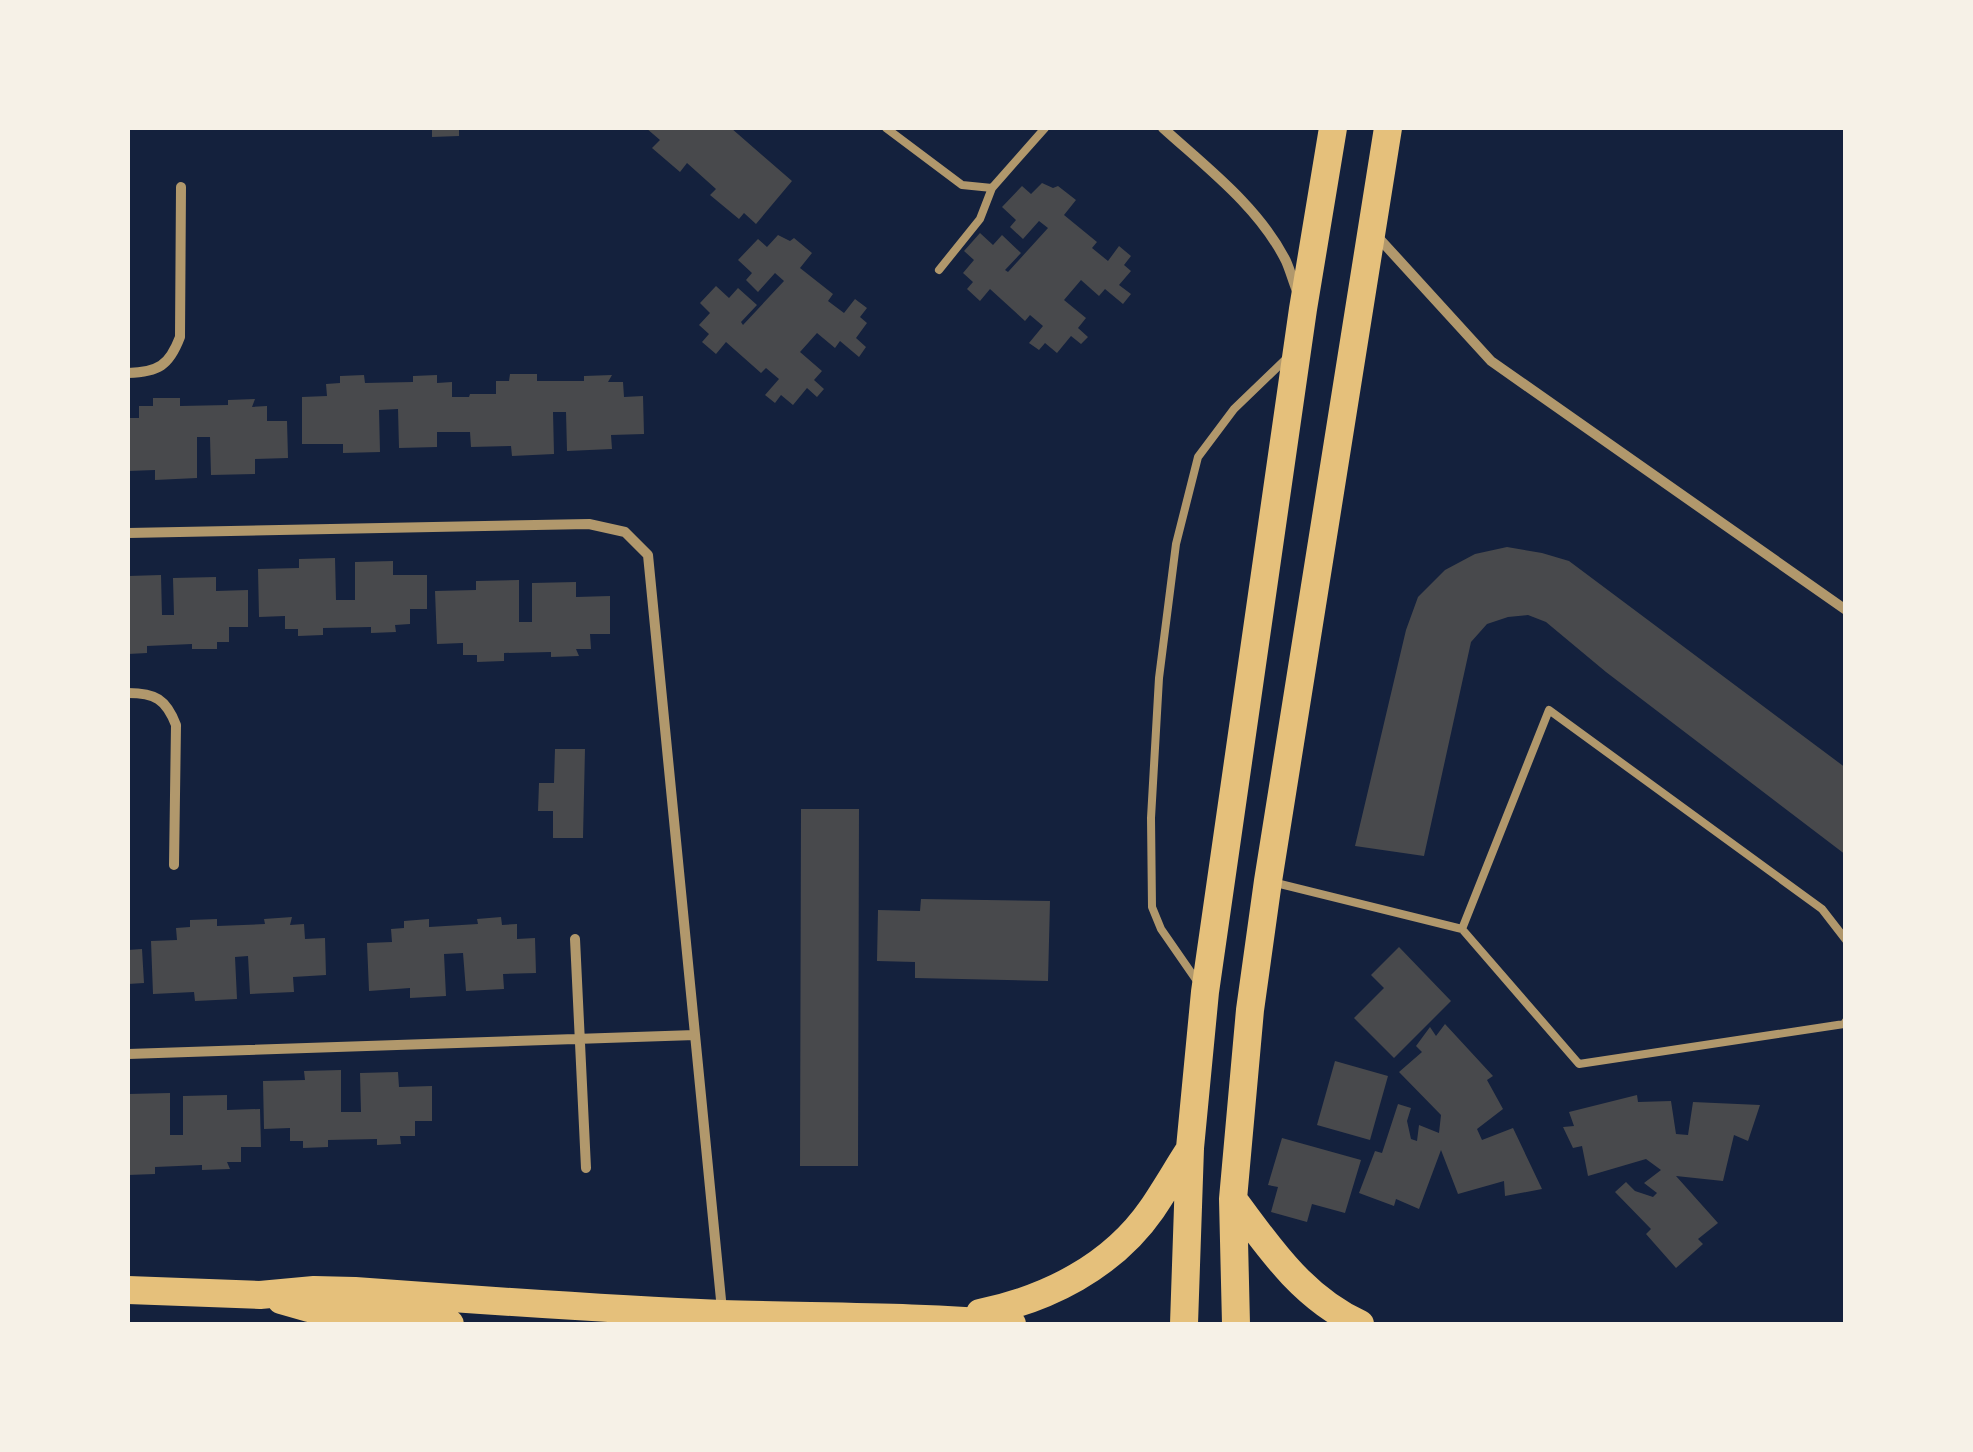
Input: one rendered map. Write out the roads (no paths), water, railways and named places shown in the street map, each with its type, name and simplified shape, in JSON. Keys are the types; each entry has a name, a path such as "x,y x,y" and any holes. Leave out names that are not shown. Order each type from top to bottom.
{"highway":[{"path":"1184,1324 1190,1148 1205,992 1303,308 1333,128"},
{"path":"1236,1324 1233,1199 1250,1010 1388,128"},
{"path":"950,1319 1017,1305 1068,1284 1112,1253 1150,1213 1190,1148"},
{"path":"1233,1199 1291,1274 1328,1306 1360,1324"},
{"path":"128,1290 260,1295 355,1291 602,1316 722,1314 1012,1324"},
{"path":"260,1295 309,1308 450,1324"}],"street":[{"path":"1163,128 1262,224 1286,261 1303,308"},
{"path":"128,373 148,372 163,365 180,337 181,187"},
{"path":"1372,230 1491,361 1846,610"},
{"path":"128,533 590,524 625,532 648,556 722,1314"},
{"path":"128,693 159,698 176,724 174,865"},
{"path":"575,940 586,1168"},
{"path":"128,1054 695,1035"}],"lane":[{"path":"886,128 962,185 992,188"},
{"path":"939,270 980,218 992,188 1040,129"},
{"path":"1205,992 1161,929 1152,906 1151,818 1159,678 1176,544 1198,456 1234,409 1298,346"},
{"path":"1462,929 1549,710 1822,909 1846,940"},
{"path":"1268,881 1462,929 1579,1064 1845,1023 1846,1032"}]}
